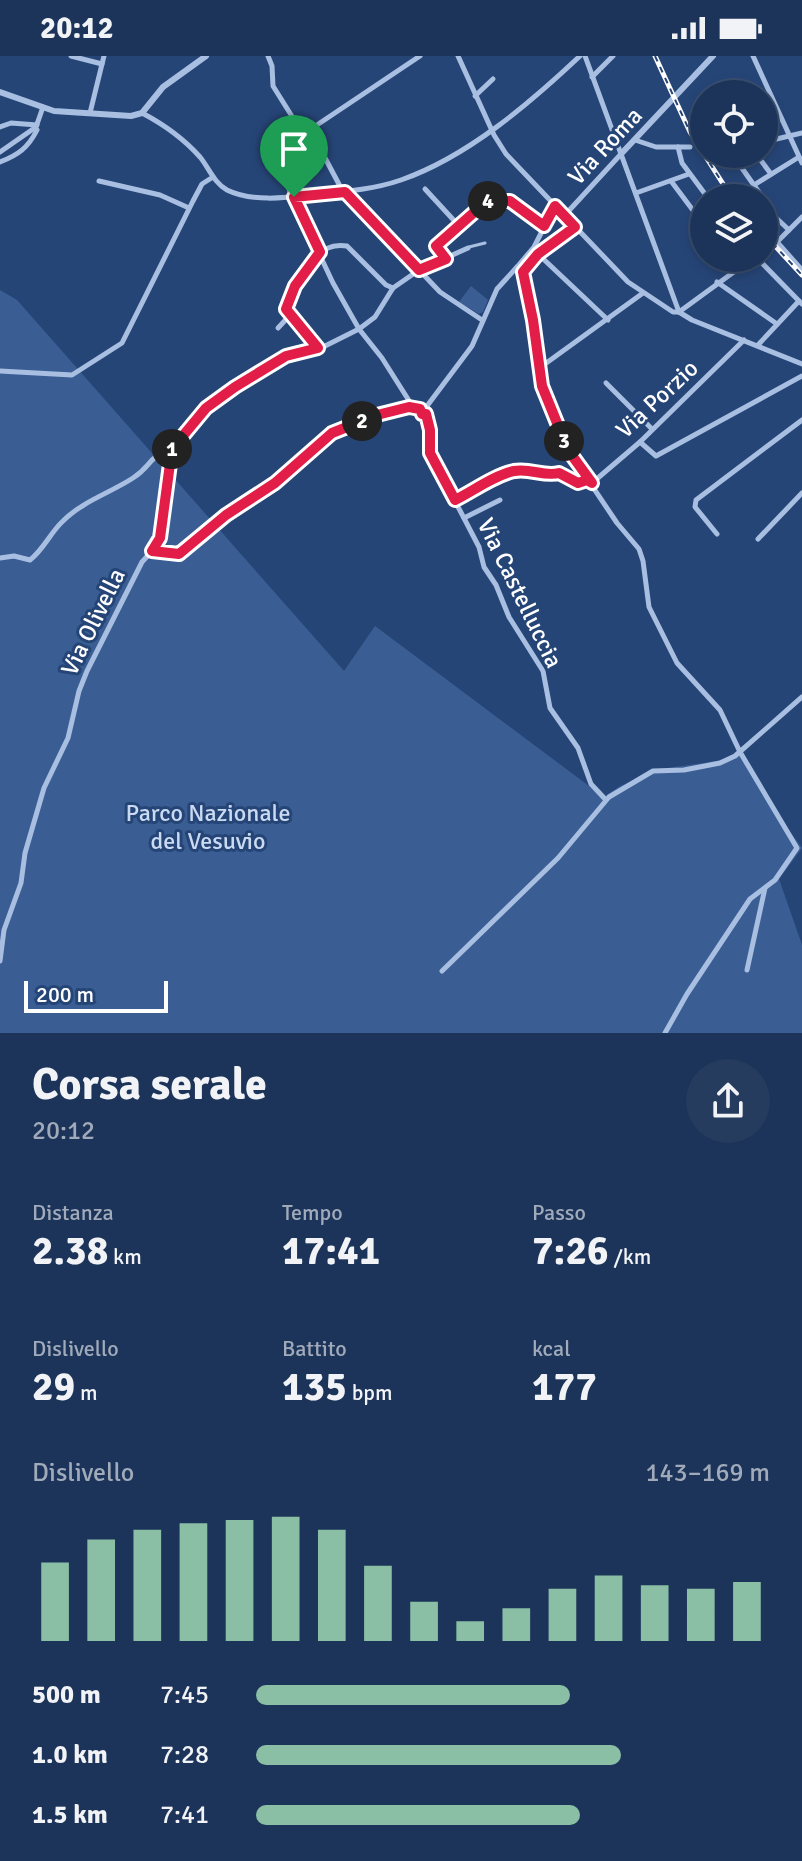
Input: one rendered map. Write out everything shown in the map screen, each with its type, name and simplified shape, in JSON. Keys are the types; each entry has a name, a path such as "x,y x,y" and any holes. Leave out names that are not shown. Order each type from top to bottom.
{"street":[{"path":"71,56 102,64"},
{"path":"90,115 104,56"},
{"path":"142,113 163,87 206,56"},
{"path":"268,56 273,86 303,134 324,156 345,192 440,292 482,320"},
{"path":"418,56 303,134 286,151 281,161 283,173 329,276 359,329 416,408 426,414"},
{"path":"458,56 475,96 510,160 628,282 673,312 802,364"},
{"path":"0,92 68,114 116,117 142,113 189,146 213,177 228,190 254,197 294,197 382,185 421,172 492,130 582,56 679,312"},
{"path":"592,77 613,56"},
{"name":"Via Roma","path":"564,216 713,56"},
{"path":"753,56 800,160 756,184"},
{"path":"475,96 493,79"},
{"path":"0,162 21,153 30,143 43,107"},
{"path":"0,127 11,123 36,126"},
{"path":"0,152 36,126"},
{"path":"778,139 802,133"},
{"path":"635,140 656,147 690,147"},
{"path":"678,147 682,163 697,184"},
{"path":"766,168 771,174"},
{"path":"636,193 689,174"},
{"path":"0,371 72,375 122,343 202,184 213,177"},
{"path":"99,181 160,195 189,208"},
{"path":"671,181 690,206"},
{"path":"425,189 460,227"},
{"path":"446,259 436,246 487,201 510,201 544,226"},
{"path":"555,206 520,269 533,320 538,369 559,432 617,523 641,553 649,607 677,663 720,710 740,752 797,848 775,880 750,899 665,1033"},
{"path":"778,241 802,217"},
{"path":"778,220 789,230"},
{"path":"427,406 472,346 500,285 575,227"},
{"path":"0,558 14,556 30,560 65,518 91,500 132,479 157,454 172,449 215,400 293,353 318,348 359,329 372,320 393,288 419,270 485,243"},
{"path":"778,243 802,270"},
{"path":"318,348 286,309 295,286 320,252 347,246 372,273 393,288"},
{"path":"538,254 608,320"},
{"path":"679,312 732,272"},
{"path":"758,345 800,303 769,272"},
{"path":"717,282 777,324"},
{"path":"538,369 643,293"},
{"path":"278,328 291,314"},
{"name":"Via Porzio","path":"592,483 640,442 744,340"},
{"path":"640,442 656,456 802,376"},
{"path":"606,383 652,429"},
{"name":"Via Olivella","path":"0,961 4,930 21,883 36,815 44,788 68,738 79,691 135,575 152,551 179,554 226,515 275,483 332,433 377,415 427,406"},
{"name":"Via Castelluccia","path":"427,406 430,453 464,518 509,617 543,671 550,708 578,748 591,784 606,800"},
{"path":"717,534 695,507 696,500 802,420"},
{"path":"152,551 160,538 172,449"},
{"path":"455,500 513,471 531,471 547,476 559,473 578,483 587,480 592,483"},
{"path":"758,539 802,493"},
{"path":"464,518 500,500"},
{"path":"442,971 558,858 619,788 653,771 684,770 720,763 740,752 802,697"},
{"path":"747,970 766,887"}],"green space":[{"path":"471,286 488,300 479,314 459,302"},
{"name":"Parco Nazionale del Vesuvio","path":"0,290 17,300 344,671 375,626 605,796 620,786 661,769 717,761 743,752 802,848 779,879 802,945 802,1033 0,1033"}],"railway":[{"path":"655,56 690,132 723,184"},
{"path":"778,249 802,275"}],"route":[{"path":"345,192 419,270 446,259 436,246 487,201 510,201 544,226 555,206 575,227 538,254 523,272 542,386 568,450 592,483 587,480 578,483 559,473 547,476 531,471 513,471 455,500 430,453 426,414 409,407 377,415 332,433 275,483 226,515 179,554 152,551 160,538 172,449 215,400 286,356 318,348 286,309 295,286 320,252 294,197 345,192"}]}
